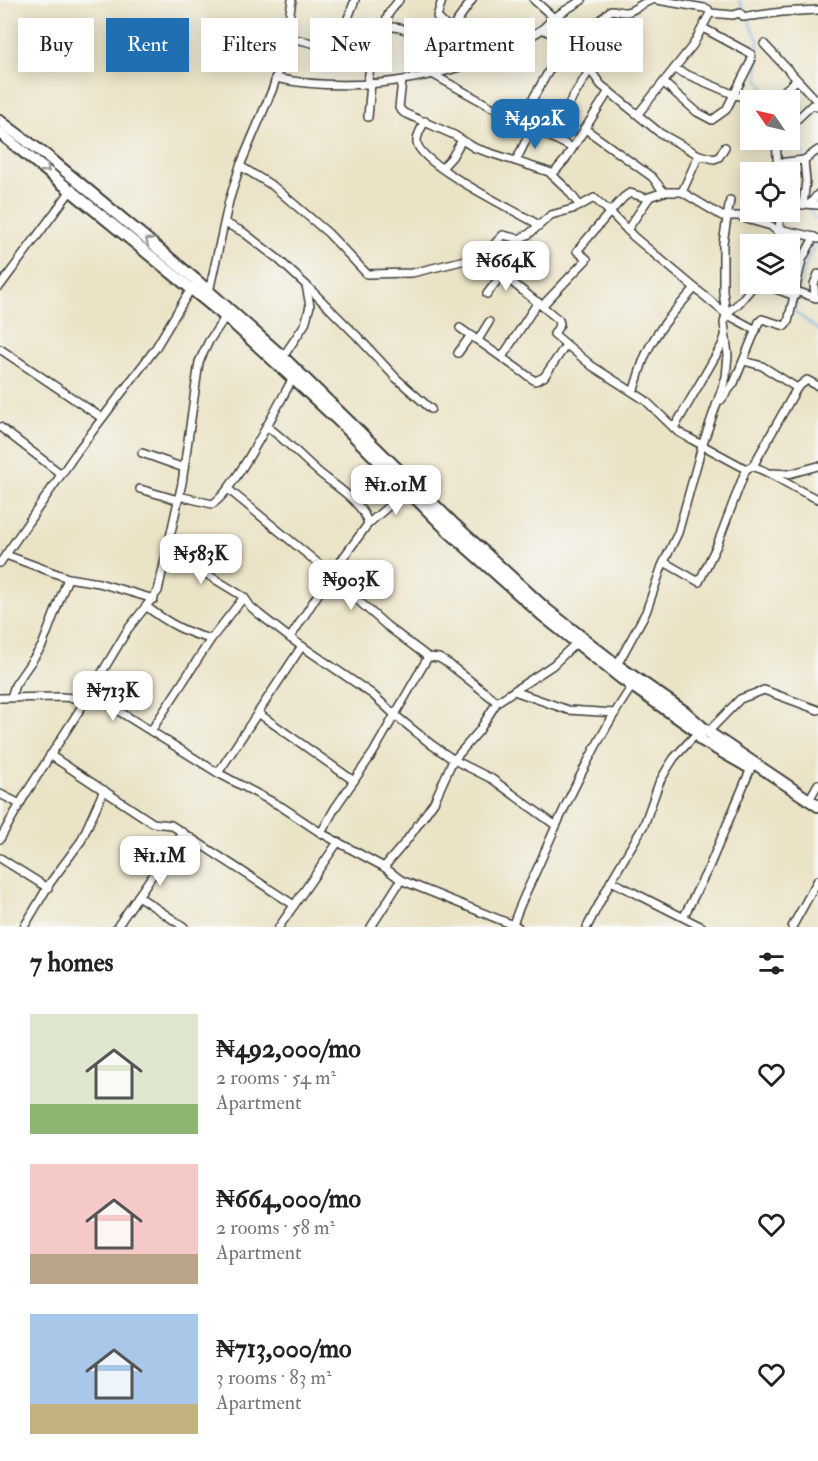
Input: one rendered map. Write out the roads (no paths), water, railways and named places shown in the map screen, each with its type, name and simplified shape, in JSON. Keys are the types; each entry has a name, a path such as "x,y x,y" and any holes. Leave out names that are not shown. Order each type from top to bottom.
{"main road":[{"path":"0,121 226,316 487,567 576,643 632,686 818,815"},
{"path":"0,133 74,187 209,292 283,357 494,562 546,609 617,665 684,711 703,734 813,803"}],"street":[{"path":"289,18 292,0"},
{"path":"298,40 336,49 355,0"},
{"path":"387,18 399,0"},
{"path":"438,18 442,0"},
{"path":"459,18 472,0"},
{"path":"534,0 554,18 582,0"},
{"path":"602,18 611,10 624,13 640,2 652,0"},
{"path":"657,0 704,8 710,13 733,15 740,13 750,16 818,10"},
{"path":"638,114 674,69 703,28 710,13"},
{"path":"535,33 547,25"},
{"path":"664,83 697,112 712,120 722,115 735,95 751,62 751,54 703,28"},
{"path":"543,29 547,31"},
{"path":"764,44 818,102"},
{"path":"674,69 740,96"},
{"path":"209,292 240,166 273,88 277,72"},
{"path":"368,117 371,72"},
{"path":"275,78 300,83 369,84 402,81 438,72"},
{"path":"520,122 548,72"},
{"path":"549,136 588,72"},
{"path":"590,72 609,91 665,137 699,155 717,159 725,147"},
{"path":"432,74 571,147"},
{"path":"786,90 797,80"},
{"path":"402,81 399,108 404,113 425,121 475,147 552,175 580,206"},
{"path":"552,175 565,160 571,147 609,91"},
{"path":"800,116 812,105 818,107"},
{"path":"425,121 417,144 426,157 471,187 539,225"},
{"path":"516,161 532,128"},
{"path":"584,128 652,177 664,192"},
{"path":"442,168 462,140"},
{"path":"790,162 804,161 818,150"},
{"path":"682,192 699,155"},
{"path":"804,161 809,205"},
{"path":"240,166 273,186 328,233 367,274 412,273 470,259 485,261"},
{"path":"0,286 74,187"},
{"path":"627,230 649,198 664,192 682,192 710,210 726,217 739,216 771,226 779,231 816,238 802,260 800,276"},
{"path":"502,357 540,304 587,258 577,250 609,212 630,193 649,198"},
{"path":"809,205 818,194"},
{"path":"756,330 726,314 627,230 594,198 580,206 551,215 519,239 503,236 482,257 559,320 560,324 554,334 566,345 592,366 645,400 674,428 702,446 749,467 769,472 789,474 818,466"},
{"path":"617,665 646,612 664,562 682,523 702,446 726,377 728,355 724,323 726,314 722,267 726,217 730,200"},
{"path":"779,234 780,222"},
{"path":"225,223 252,238 278,259 356,335 396,378 430,409"},
{"path":"487,294 502,274"},
{"path":"800,294 816,298 814,284 818,274"},
{"path":"283,357 305,324 310,306 306,285"},
{"path":"0,563 102,418 155,349 192,288"},
{"path":"633,392 646,353 673,312 695,288"},
{"path":"726,314 745,294"},
{"path":"718,404 734,383 762,319 786,326 798,294"},
{"path":"0,839 50,755 96,685 128,629 154,599 158,591 179,498 199,362 209,340 226,316"},
{"path":"458,352 489,322"},
{"path":"460,328 536,381 544,377 566,345"},
{"path":"674,428 722,345 725,335"},
{"path":"0,349 102,418"},
{"path":"744,361 762,366 797,388"},
{"path":"140,489 212,504 216,502 228,489 293,378"},
{"path":"664,562 699,582 749,467 797,388 807,380 818,386"},
{"path":"266,426 285,439 314,468 352,499 367,519 368,524"},
{"path":"0,427 62,474"},
{"path":"142,453 184,468"},
{"path":"769,472 792,487 818,499"},
{"path":"228,489 331,574 362,604 428,657 439,658 496,702"},
{"path":"290,638 331,574 368,524 407,490"},
{"path":"6,555 68,578 99,583 154,599"},
{"path":"166,558 195,567 244,597 251,607 290,638 372,694 395,715 454,760 492,779 555,825"},
{"path":"11,697 15,685 42,646 68,578"},
{"path":"151,731 211,639 244,597"},
{"path":"147,607 174,626 211,639"},
{"path":"384,867 407,840 437,797 445,773 479,731 496,702 553,665 576,643"},
{"path":"218,773 302,646"},
{"path":"321,832 373,753 428,657"},
{"path":"96,685 99,697 109,705 218,773 282,807 384,867 400,880 516,926 518,907 544,855 555,825 615,712 632,686"},
{"path":"587,927 644,825 659,783 674,758 740,699 764,690 818,710"},
{"path":"514,691 568,710 615,712"},
{"path":"0,698 86,699"},
{"path":"258,713 354,781"},
{"path":"50,755 153,823 171,825 294,905"},
{"path":"684,916 709,867 751,768"},
{"path":"813,803 818,784"},
{"path":"24,927 81,841 105,790"},
{"path":"0,794 20,804"},
{"path":"117,927 182,832"},
{"path":"279,927 338,842"},
{"path":"0,858 48,888"},
{"path":"371,927 400,880"},
{"path":"792,927 818,880"},
{"path":"611,881 702,927"},
{"path":"138,896 184,927"}],"waterway":[{"path":"739,0 745,14"},
{"path":"748,19 758,40 758,78 766,90"},
{"path":"800,146 805,157"},
{"path":"809,207 813,217 818,219"},
{"path":"800,285 806,263 817,241"},
{"path":"797,298 794,311 818,330"}]}
